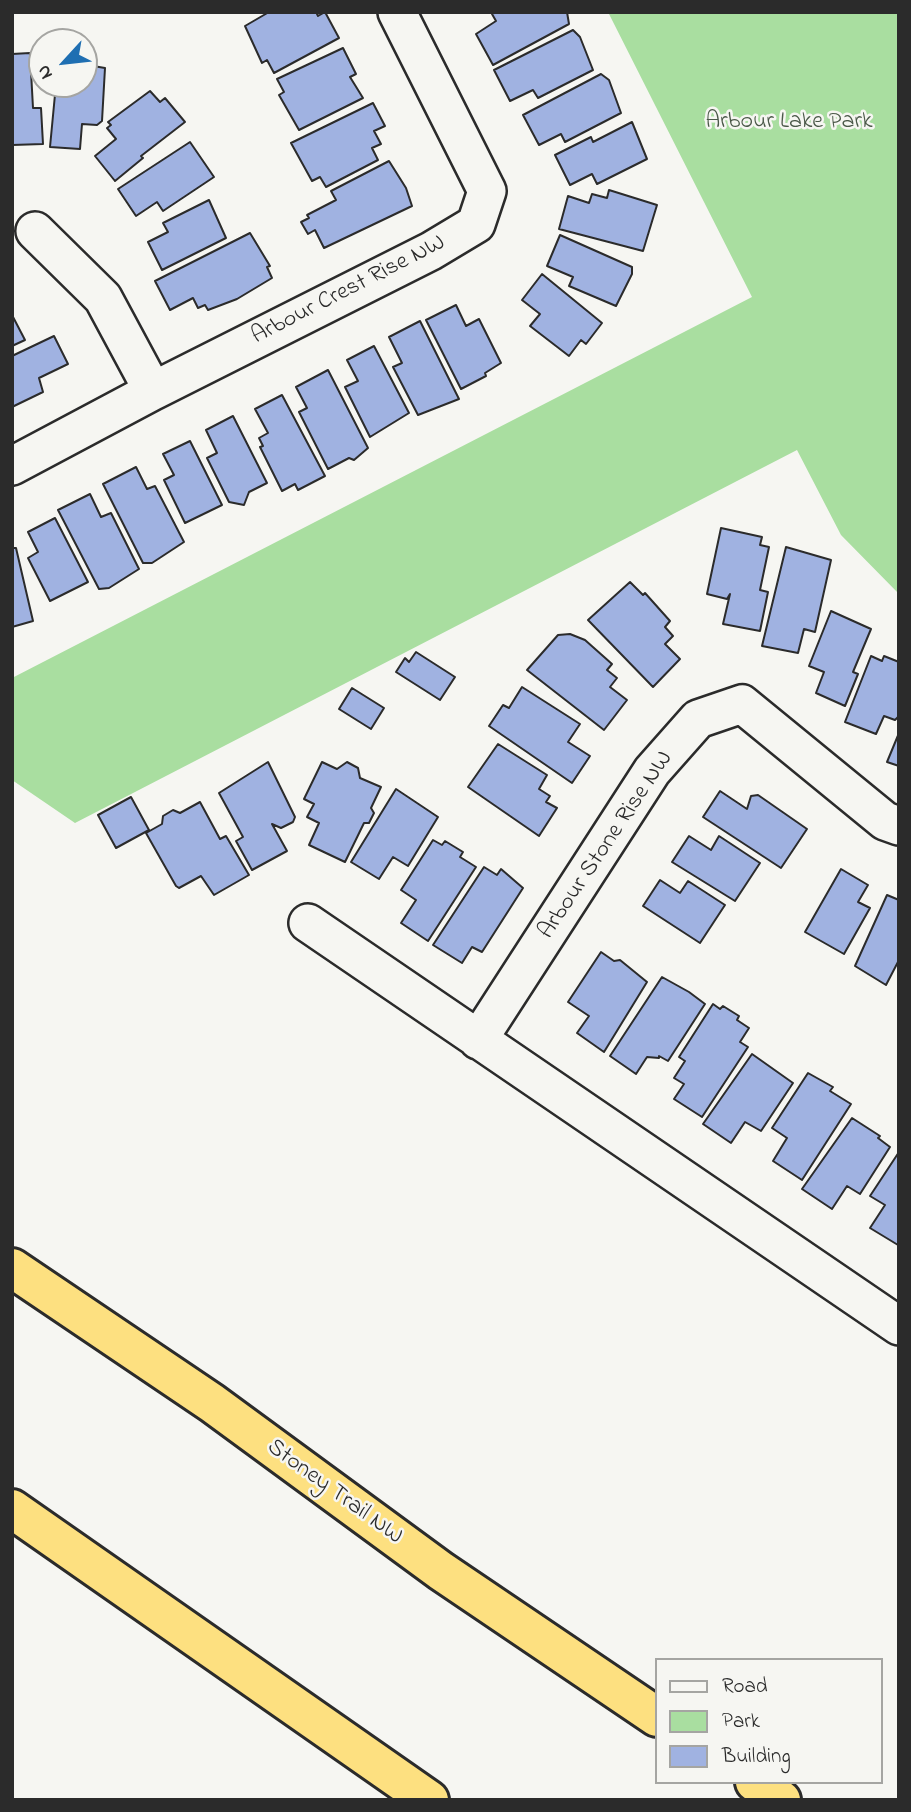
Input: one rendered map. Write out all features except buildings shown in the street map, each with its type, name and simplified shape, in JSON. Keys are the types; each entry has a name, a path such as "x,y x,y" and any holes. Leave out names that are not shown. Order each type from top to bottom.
{"highway":[{"name":"Stoney Trail NW","path":"12,1268 212,1403 441,1571 656,1716"},
{"path":"12,1509 429,1800"},
{"path":"758,1784 781,1800"}],"street":[{"name":"Arbour Crest Rise NW","path":"12,466 153,391 431,251 477,224 487,191 397,12"},
{"path":"35,231 103,298 153,391"},
{"name":"Arbour Stone Rise NW","path":"478,1041 652,771 698,719 742,704 885,821 899,826"},
{"path":"308,923 899,1326"}],"green space":[{"name":"Arbour Lake Park","path":"608,12 899,12 899,594 841,535 797,450 75,823 12,780 12,678 752,297"}]}
